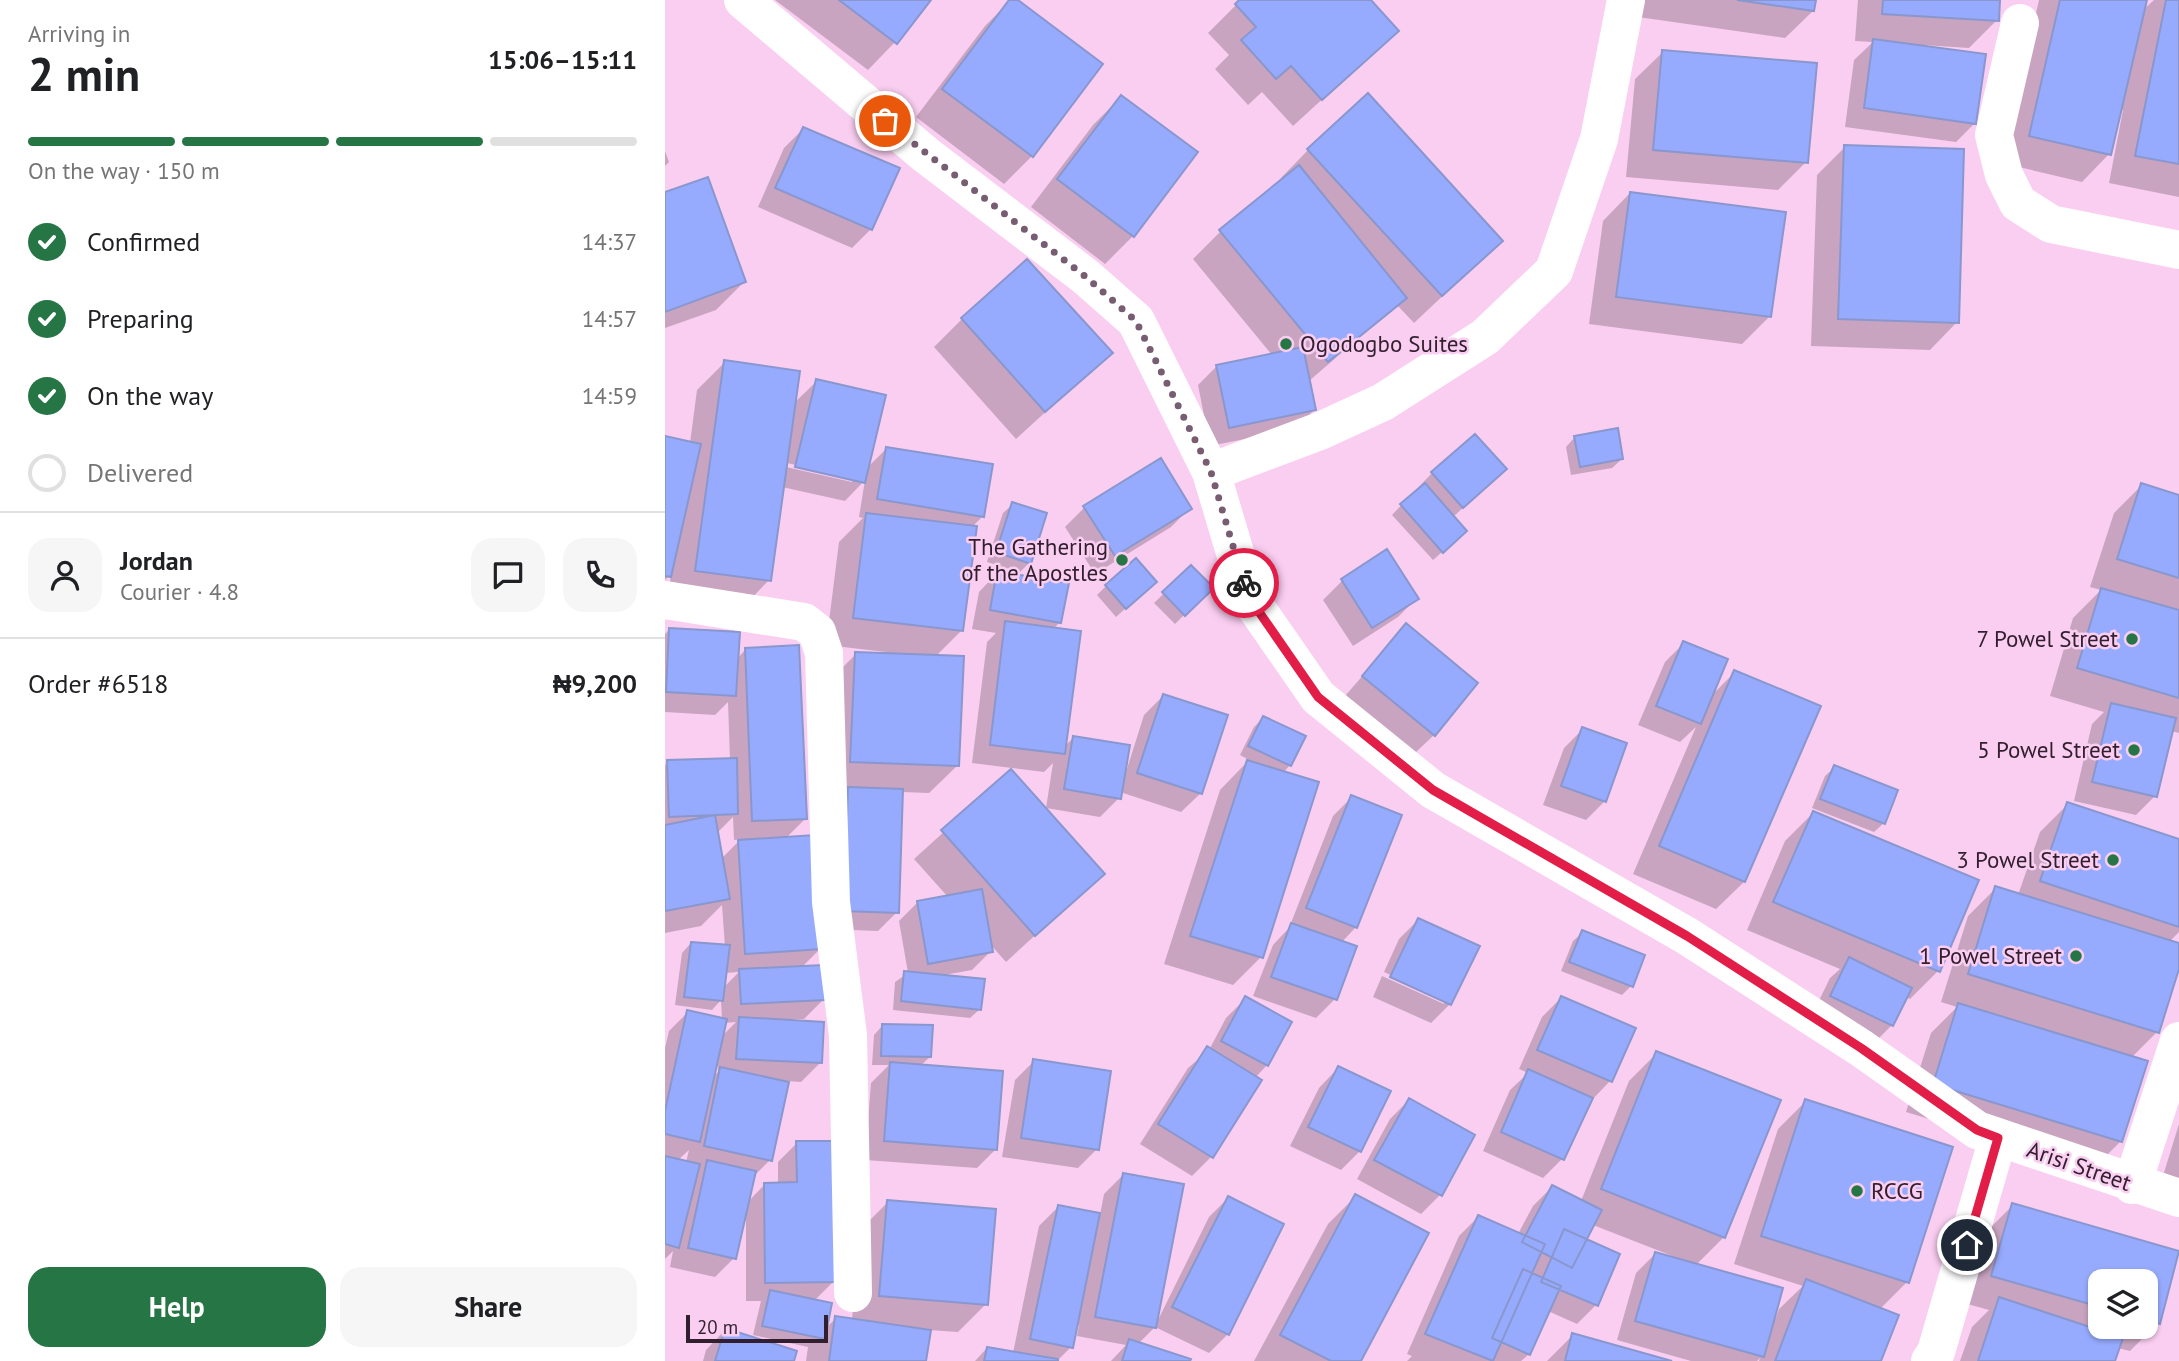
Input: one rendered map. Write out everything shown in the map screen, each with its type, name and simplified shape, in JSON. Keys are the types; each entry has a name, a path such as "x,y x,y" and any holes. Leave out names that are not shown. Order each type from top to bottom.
{"street":[{"name":"Arisi Street","path":"743,0 926,155 1086,277 1136,321 1211,472 1248,596 1318,697 1433,790 1687,936 1861,1048 1977,1130 2132,1185 2179,1198"},
{"path":"1211,472 1320,431 1383,402 1485,337 1554,271 1599,139 1626,0"},
{"path":"2020,23 1994,135 2004,175 2018,203 2051,224 2179,250"},
{"path":"665,600 804,622 817,632 824,653 831,902 848,1035 853,1293"},
{"path":"2132,1185 2179,1041"},
{"path":"1930,1361 1936,1352 1998,1138"}],"building":[{"path":"839,0 931,0 897,44"},
{"path":"1009,0 1018,0 1103,64 1033,157 942,89"},
{"path":"1239,0 1371,0 1399,31 1322,100 1291,66 1276,79 1241,40 1256,27 1235,4"},
{"path":"1737,0 1816,0 1814,11"},
{"path":"1883,0 2000,0 1999,21 1882,14"},
{"path":"2060,0 2147,0 2111,155 2029,136"},
{"path":"2166,0 2179,0 2179,164 2135,156"},
{"path":"1873,39 1986,54 1976,124 1864,108"},
{"path":"1662,50 1817,63 1808,163 1653,150"},
{"path":"1368,93 1503,241 1442,296 1307,149"},
{"path":"1121,95 1198,152 1134,237 1057,179"},
{"path":"803,127 900,168 872,230 775,188"},
{"path":"1844,145 1964,149 1959,323 1838,319"},
{"path":"1299,165 1407,298 1328,362 1219,230"},
{"path":"708,177 746,282 665,312 665,192"},
{"path":"1630,192 1786,212 1771,317 1616,297"},
{"path":"1027,259 1113,353 1045,412 961,318"},
{"path":"1303,347 1316,410 1229,428 1216,365"},
{"path":"724,360 800,371 771,581 695,571"},
{"path":"816,379 886,395 865,483 795,467"},
{"path":"1618,428 1623,459 1580,467 1574,436"},
{"path":"1475,434 1507,469 1463,508 1431,472"},
{"path":"665,436 701,444 671,577 665,576"},
{"path":"886,447 993,464 984,517 877,499"},
{"path":"1161,458 1192,509 1115,556 1083,506"},
{"path":"1425,483 1467,531 1443,553 1400,504"},
{"path":"2141,483 2179,495 2179,578 2117,559"},
{"path":"1012,502 1047,513 1031,564 996,552"},
{"path":"866,513 977,526 963,631 853,618"},
{"path":"1387,549 1419,599 1372,628 1341,579"},
{"path":"1136,558 1157,582 1126,609 1105,585"},
{"path":"1191,565 1214,588 1185,616 1162,592"},
{"path":"997,571 1069,583 1061,623 990,610"},
{"name":"7 Powel Street","path":"2101,588 2179,610 2179,698 2077,668"},
{"path":"1005,621 1081,631 1065,754 990,745"},
{"path":"1406,623 1478,683 1435,736 1362,676"},
{"path":"669,628 740,632 736,696 666,692"},
{"path":"1683,641 1728,659 1701,724 1656,706"},
{"path":"799,645 807,819 752,821 745,648"},
{"path":"855,652 964,656 959,766 850,762"},
{"path":"1734,670 1821,706 1745,882 1659,846"},
{"path":"1163,694 1228,715 1202,794 1137,773"},
{"name":"5 Powel Street","path":"2111,703 2176,718 2157,797 2092,782"},
{"path":"1263,716 1306,736 1291,766 1248,746"},
{"path":"1582,727 1627,743 1606,802 1561,786"},
{"path":"1073,736 1130,745 1121,799 1064,789"},
{"path":"737,758 738,814 669,817 667,760"},
{"path":"1247,760 1319,782 1263,958 1190,936"},
{"path":"1834,765 1898,790 1885,824 1820,799"},
{"path":"1011,769 1105,874 1035,936 941,830"},
{"path":"848,787 903,789 899,913 844,911"},
{"path":"1351,795 1402,815 1357,928 1306,908"},
{"name":"3 Powel Street","path":"2067,802 2179,839 2179,927 2040,881"},
{"path":"1813,811 1979,880 1940,972 1773,902"},
{"path":"715,815 730,899 665,911 665,825"},
{"path":"815,835 822,949 745,954 738,840"},
{"name":"1 Powel Street","path":"1995,886 2179,943 2179,969 2159,1033 1968,974"},
{"path":"982,889 993,952 928,964 917,901"},
{"path":"1418,918 1480,946 1451,1005 1390,977"},
{"path":"1291,923 1357,946 1337,1000 1271,977"},
{"path":"1582,930 1645,955 1633,987 1569,962"},
{"path":"691,942 730,945 723,1001 684,997"},
{"path":"1849,957 1912,988 1893,1026 1830,996"},
{"path":"823,965 825,1000 741,1004 739,969"},
{"path":"904,971 985,979 981,1010 901,1001"},
{"path":"1245,996 1292,1022 1268,1066 1221,1041"},
{"path":"1561,996 1636,1028 1612,1082 1537,1050"},
{"path":"1958,1003 2148,1061 2122,1142 1933,1084"},
{"path":"687,1010 727,1019 700,1142 665,1134 665,1111"},
{"path":"739,1017 824,1022 822,1063 736,1059"},
{"path":"882,1024 933,1025 931,1057 881,1056"},
{"path":"1207,1046 1262,1080 1213,1158 1158,1124"},
{"path":"1656,1051 1781,1100 1725,1238 1601,1189"},
{"path":"1033,1059 1111,1071 1099,1150 1021,1138"},
{"path":"890,1062 1003,1071 997,1150 884,1141"},
{"path":"1338,1066 1391,1091 1361,1152 1308,1127"},
{"path":"720,1067 789,1082 772,1161 704,1146"},
{"path":"1528,1069 1593,1098 1564,1160 1501,1132"},
{"path":"1409,1098 1475,1135 1442,1196 1374,1160"},
{"name":"RCCG","path":"1805,1099 1953,1147 1909,1283 1761,1236"},
{"path":"796,1141 835,1141 836,1282 765,1283 764,1183 797,1182"},
{"path":"665,1156 700,1164 679,1248 665,1244"},
{"path":"707,1160 756,1171 736,1259 688,1248"},
{"path":"1123,1173 1184,1184 1156,1328 1095,1317"},
{"path":"1552,1185 1602,1210 1572,1268 1522,1242"},
{"path":"1355,1194 1429,1233 1361,1361 1331,1361 1280,1335"},
{"path":"1228,1196 1284,1224 1229,1335 1172,1307"},
{"path":"887,1200 996,1209 988,1305 879,1296"},
{"path":"2012,1203 2179,1251 2160,1324 2158,1269 2088,1269 2088,1304 1991,1276"},
{"path":"1058,1205 1100,1213 1073,1348 1030,1339"},
{"path":"1478,1215 1545,1244 1493,1361 1425,1334"},
{"path":"1564,1229 1620,1254 1598,1306 1541,1282"},
{"path":"1655,1252 1783,1288 1764,1357 1635,1321"},
{"path":"1523,1269 1561,1286 1530,1355 1492,1338"},
{"path":"1806,1279 1899,1315 1881,1361 1775,1361"},
{"path":"770,1290 832,1303 825,1339 762,1326"},
{"path":"1999,1297 2088,1326 2088,1339 2123,1339 2115,1361 1978,1361"},
{"path":"835,1316 931,1330 926,1361 829,1361"},
{"path":"725,1328 797,1351 794,1361 715,1361"},
{"path":"1572,1333 1672,1361 1565,1361"},
{"path":"1129,1339 1191,1359 1122,1361"},
{"path":"987,1347 1058,1359 1058,1361 984,1361"}],"way so far":[{"path":"885,121 1086,277 1136,321 1211,472 1244,583"}],"place":[{"name":"Ogodogbo Suites","path":"1286,344"},
{"name":"The Gathering of the Apostles","path":"1122,560"},
{"name":"7 Powel Street","path":"2132,639"},
{"name":"5 Powel Street","path":"2134,750"},
{"name":"3 Powel Street","path":"2113,860"},
{"name":"1 Powel Street","path":"2076,956"},
{"name":"RCCG","path":"1857,1191"}],"route":[{"path":"1244,583 1248,596 1318,697 1433,790 1687,936 1861,1048 1977,1130 1998,1138 1967,1245"}]}
